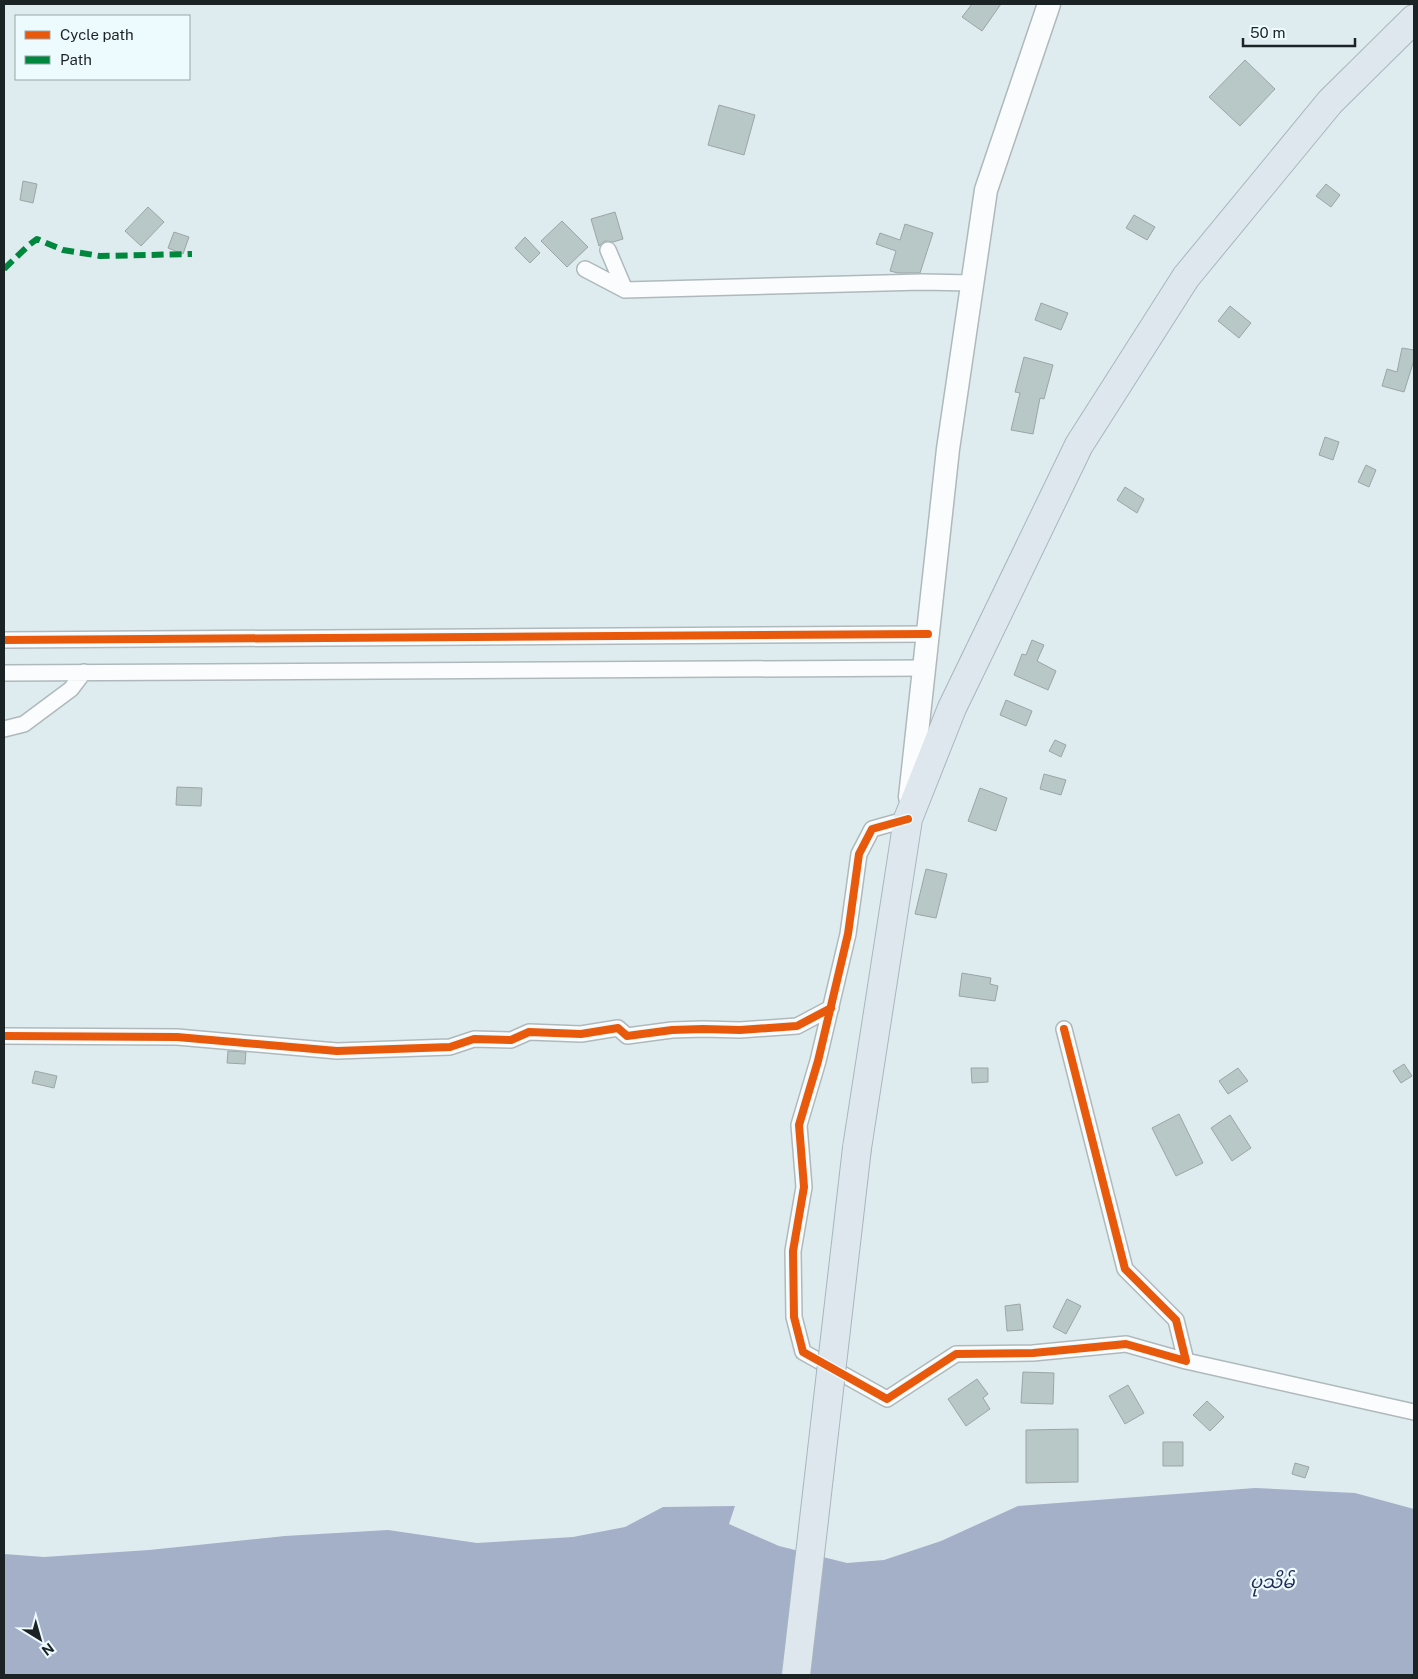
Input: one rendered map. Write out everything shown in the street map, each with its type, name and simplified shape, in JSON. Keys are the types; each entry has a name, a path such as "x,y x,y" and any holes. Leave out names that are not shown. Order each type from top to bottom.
{"highway":[{"path":"796,1675 857,1148 908,819 952,708 1079,445 1186,277 1330,102 1414,19"}],"main road":[{"path":"908,819 948,450 986,190 1049,4"}],"street":[{"path":"608,250 625,290"},
{"path":"585,269 625,290 972,282"},
{"path":"4,640 928,634"},
{"path":"4,673 924,668"},
{"path":"4,729 24,724 71,689 84,672"},
{"path":"908,819 872,829 859,854 848,934 818,1061 800,1125 804,1186 793,1251 794,1316 803,1352 887,1399 956,1354 1033,1353 1126,1344 1186,1360 1414,1412"},
{"path":"4,1036 177,1037 337,1051 450,1047 474,1039 512,1040 529,1032 581,1034 618,1028 626,1036 680,1030 740,1030 797,1026 831,1008"},
{"path":"1064,1029 1125,1269 1176,1320 1186,1360"}],"water":[{"name":"ပုသိမ်","path":"1255,1488 1355,1493 1414,1509 1414,1675 4,1675 4,1554 44,1557 149,1550 285,1536 388,1530 477,1543 573,1537 625,1527 663,1507 735,1506 729,1524 779,1546 847,1563 884,1560 941,1541 1018,1506"}],"building":[{"path":"972,4 1001,4 982,31 962,17"},
{"path":"1245,60 1275,89 1240,126 1209,97"},
{"path":"719,105 755,115 744,155 708,145"},
{"path":"23,181 37,184 33,203 20,200"},
{"path":"1326,184 1340,195 1331,207 1316,196"},
{"path":"148,207 164,222 141,246 125,231"},
{"path":"615,212 623,239 613,242 605,241 599,246 591,219"},
{"path":"1134,215 1155,227 1147,240 1126,228"},
{"path":"562,221 588,247 567,267 541,241"},
{"path":"905,224 933,233 920,273 890,271 896,251 876,244 880,233 900,240"},
{"path":"174,232 189,237 183,254 168,248"},
{"path":"525,237 540,253 530,263 515,248"},
{"path":"1041,303 1068,313 1061,330 1035,320"},
{"path":"1230,306 1251,323 1239,338 1218,321"},
{"path":"1402,348 1414,350 1414,360 1404,392 1382,386 1387,369 1397,372"},
{"path":"1024,357 1053,365 1044,399 1040,398 1033,434 1011,430 1020,393 1015,392"},
{"path":"1325,437 1339,442 1333,460 1319,455"},
{"path":"1366,465 1376,470 1369,487 1358,482"},
{"path":"1125,487 1144,499 1137,513 1117,500"},
{"path":"1032,640 1044,645 1037,661 1056,671 1048,690 1014,675 1022,654 1026,655"},
{"path":"1006,700 1032,711 1026,726 1000,715"},
{"path":"1055,740 1066,745 1061,757 1049,751"},
{"path":"1044,774 1066,780 1061,795 1040,789"},
{"path":"177,787 202,788 201,806 176,805"},
{"path":"980,788 1007,798 996,831 968,821"},
{"path":"926,869 947,874 936,918 915,914"},
{"path":"962,973 991,978 990,984 998,986 995,1001 959,996"},
{"path":"228,1051 246,1052 245,1064 227,1063"},
{"path":"1404,1064 1412,1076 1401,1083 1393,1071"},
{"path":"971,1068 988,1068 988,1082 972,1083"},
{"path":"1238,1068 1248,1081 1228,1094 1219,1081"},
{"path":"35,1071 57,1076 54,1088 32,1083"},
{"path":"1179,1114 1203,1163 1176,1176 1152,1128"},
{"path":"1230,1115 1251,1148 1232,1161 1211,1128"},
{"path":"1067,1299 1081,1306 1066,1334 1053,1327"},
{"path":"1020,1304 1023,1330 1007,1331 1005,1306"},
{"path":"1023,1372 1054,1373 1053,1404 1021,1403"},
{"path":"977,1379 988,1394 983,1398 990,1409 966,1426 948,1399"},
{"path":"1128,1385 1144,1413 1125,1424 1109,1396"},
{"path":"1207,1401 1224,1417 1210,1431 1193,1415"},
{"path":"1078,1429 1078,1482 1026,1483 1026,1430"},
{"path":"1163,1442 1183,1442 1183,1466 1163,1466"},
{"path":"1295,1463 1309,1467 1305,1478 1292,1474"}],"marked path":[{"path":"4,269 37,239 63,250 100,256 192,254"}],"cycle path":[{"path":"4,640 928,634"},
{"path":"908,819 872,829 859,854 848,934 818,1061 799,1125 804,1187 793,1251 794,1317 803,1352 887,1399 956,1354 1033,1353 1126,1344 1186,1361 1176,1320 1125,1269 1064,1029"},
{"path":"4,1036 177,1037 337,1051 450,1047 474,1039 511,1040 529,1032 581,1034 618,1028 627,1036 672,1030 740,1030 797,1026 831,1008"}]}
